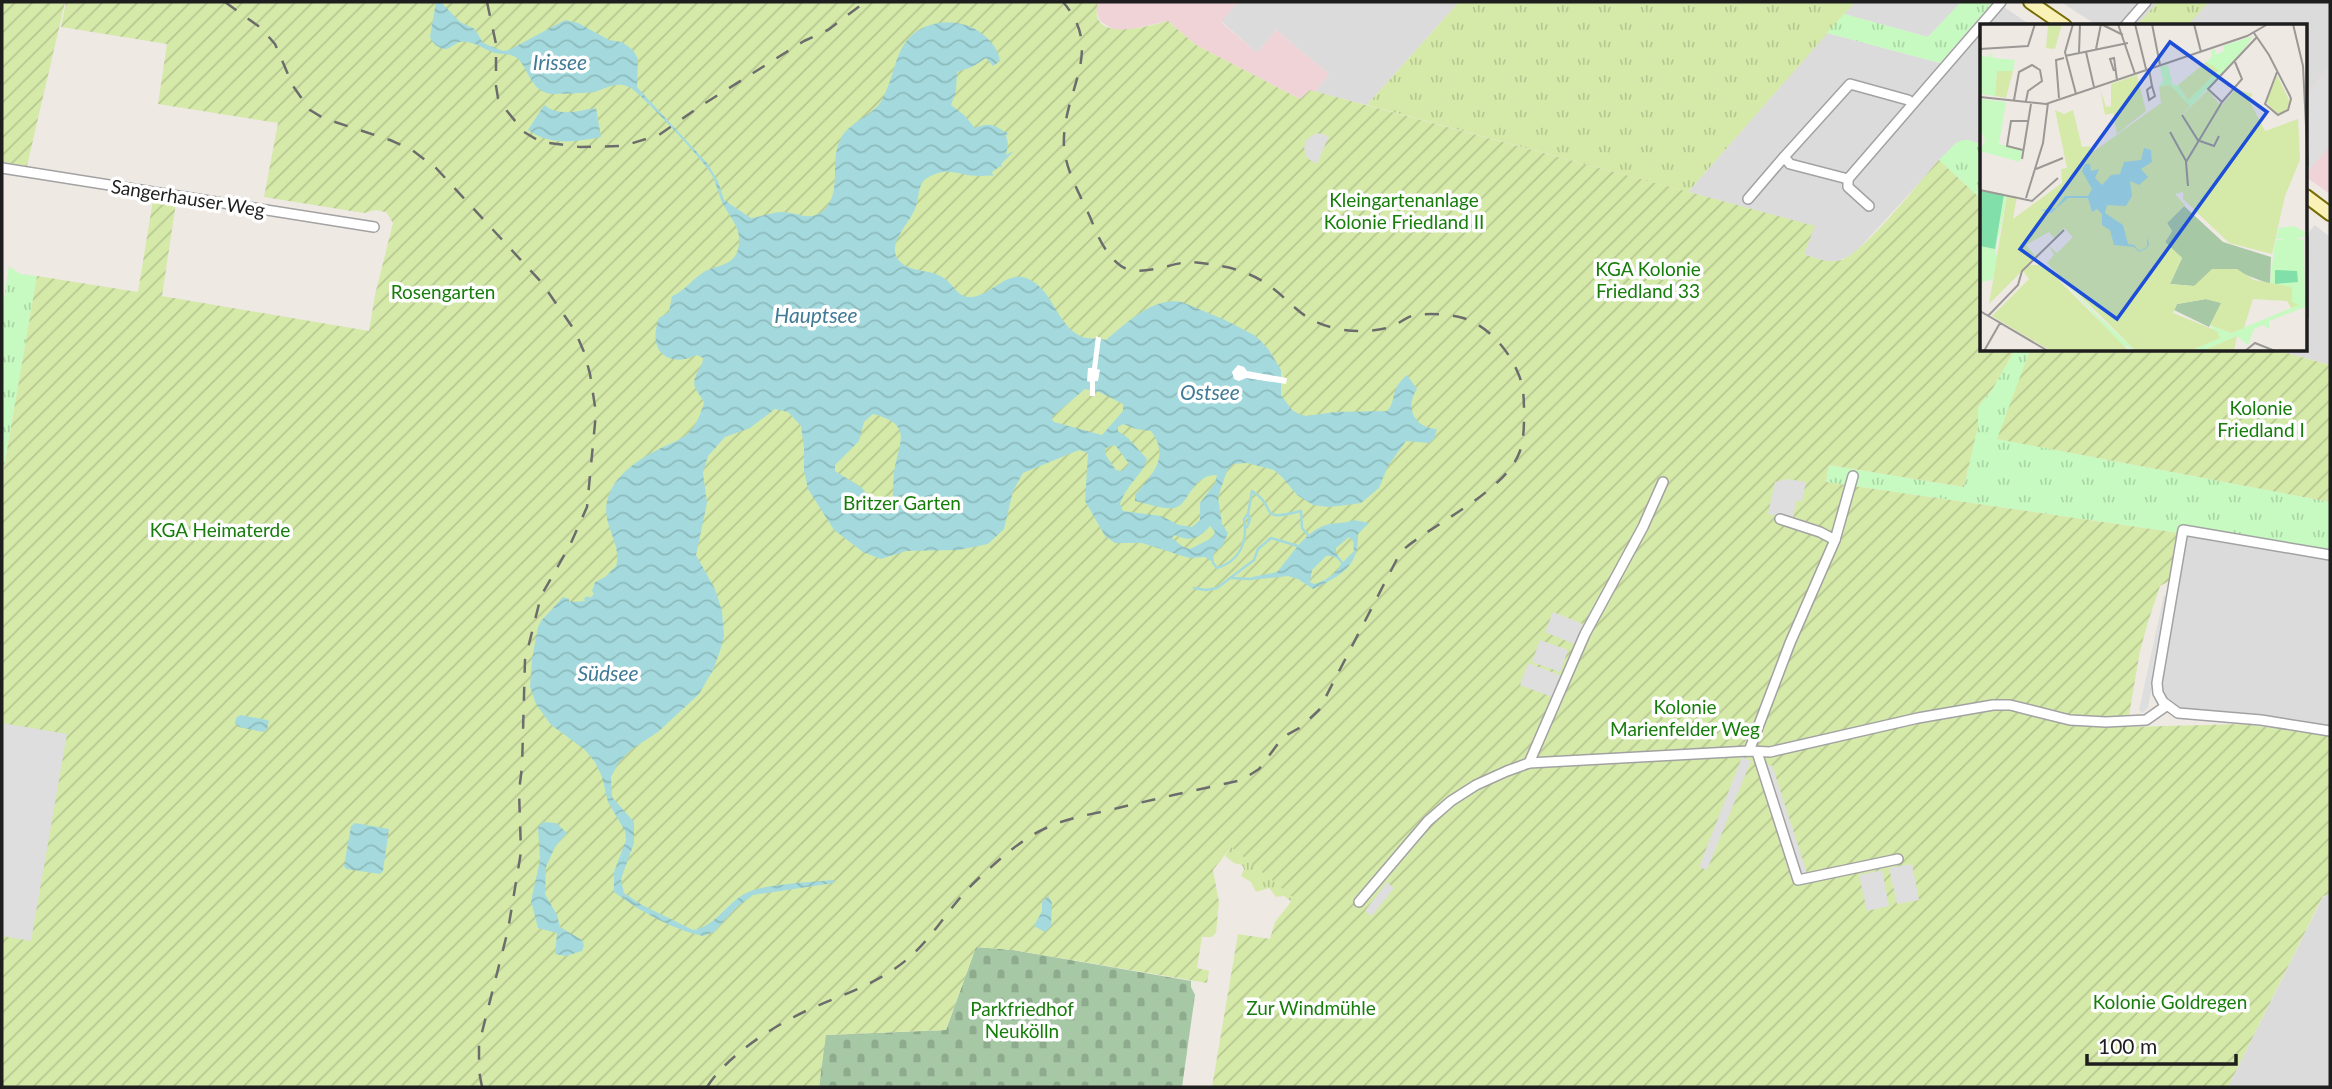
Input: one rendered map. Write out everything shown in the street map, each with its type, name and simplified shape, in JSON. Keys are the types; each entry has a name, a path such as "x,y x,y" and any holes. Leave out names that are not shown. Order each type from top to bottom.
{"main road":[{"path":"2030,2 2061,24"},
{"path":"2308,198 2330,214"}],"street":[{"path":"1982,24 2001,2"},
{"path":"2126,24 2146,2"},
{"path":"1869,205 1847,187 1848,179 1980,26"},
{"path":"1748,199 1850,84 1908,100 1913,104"},
{"path":"1784,158 1790,163 1848,179"},
{"name":"Sangerhauser Weg","path":"2,168 374,227"},
{"path":"1853,476 1835,540 1790,643 1753,752 1798,880 1898,859"},
{"path":"1529,763 1584,635 1643,527 1663,482"},
{"path":"1780,519 1820,532 1835,540"},
{"path":"2330,555 2183,530 2157,683 2158,693 2166,706 2184,714 2261,720 2330,730"},
{"path":"1360,902 1428,821 1451,801 1476,785 1529,763 1753,752 1797,747 1918,718 1993,705 2010,705 2070,720 2106,722 2146,720 2166,706"}],"shaded area":[{"path":"1098,2 1238,2 1221,22 1257,53 1276,30 1329,74 1315,92 1310,90 1300,99 1196,45 1168,21 1124,31 1114,30 1100,21 1096,9"},
{"path":"1238,2 1459,2 1367,105 1315,92 1329,74 1276,30 1257,53 1221,21"},
{"path":"1855,2 1961,2 1928,37 1844,14"},
{"path":"2061,2 2140,2 2121,24 2095,24"},
{"path":"2154,2 2330,2 2330,66 2308,92 2308,24 2132,24 2148,4"},
{"path":"2004,7 2029,24 1989,24"},
{"path":"1827,33 1940,63 1949,69 1980,34 1980,144 1969,140 1956,143 1853,255 1827,262 1804,254 1814,226 1688,192"},
{"path":"2330,66 2330,194 2308,178 2308,92"},
{"path":"2330,67 2330,146 2308,172 2308,93"},
{"path":"1317,133 1329,136 1317,164 1307,158 1304,147 1307,139"},
{"path":"2315,225 2330,237 2330,365 2283,352 2308,352 2308,233"},
{"path":"1787,479 1806,482 1802,501 1796,501 1793,519 1768,514 1775,482"},
{"path":"2189,537 2330,560 2330,728 2182,712 2164,699 2159,683 2184,542"},
{"path":"2164,595 2169,598 2148,708 2142,713 2139,710"},
{"path":"1553,612 1583,624 1574,644 1545,632"},
{"path":"1540,640 1568,650 1560,672 1532,662"},
{"path":"1528,663 1560,675 1552,697 1520,685"},
{"path":"2,723 67,734 31,941 2,936"},
{"path":"1742,757 1751,761 1707,870 1699,867"},
{"path":"1772,765 1807,873 1799,876 1764,767"},
{"path":"1912,864 1919,900 1897,904 1889,868"},
{"path":"1882,870 1889,906 1867,911 1859,875"},
{"path":"1387,882 1394,888 1372,916 1365,911"},
{"path":"2330,894 2330,1087 2228,1087 2324,895"}],"green space":[{"path":"2,2 65,2 27,166 2,162"},
{"path":"66,2 1098,2 1097,15 1101,24 1110,28 1134,29 1168,21 1196,45 1300,99 1310,90 1815,226 1804,254 1831,261 1851,255 1863,245 1939,160 1980,198 1980,352 2014,352 1993,388 1978,407 1978,426 1964,487 1829,465 1826,482 2179,533 2171,580 2160,586 2140,651 2127,727 2243,724 2330,736 2330,894 2323,896 2228,1087 1212,1087 1238,934 1270,939 1275,922 1294,898 1231,847 1213,870 1219,902 1216,933 1212,937 1202,937 1197,968 1209,971 1207,983 1013,950 976,947 946,1030 826,1035 819,1087 2,1087 2,479 37,276 138,292 153,200 176,203 162,296 369,331 393,223 386,212 375,210 364,213 264,197 278,123 158,104 167,44 61,27"},
{"path":"1459,2 1855,2 1688,192 1367,105"},
{"path":"1961,2 1993,2 1940,63 1827,33 1844,14 1928,37"},
{"path":"2158,2 2209,2 2189,24 2138,24"},
{"path":"1969,140 1980,144 1980,198 1939,160 1956,143"},
{"path":"9,266 20,274 37,276 2,479 2,312"},
{"path":"2014,352 2029,352 1998,439 2330,502 2330,551 2181,526 2179,533 1826,482 1829,465 1964,487 1978,426 1978,407 1993,388"},
{"name":"Kolonie Friedland I","path":"2029,352 2283,352 2330,365 2330,502 1997,439"},
{"path":"1231,847 1295,898 1292,902 1284,896 1276,897 1269,888 1256,892 1251,882 1241,876 1244,869 1242,865 1225,856"},
{"name":"Parkfriedhof Neukölln","path":"976,947 1013,950 1191,981 1195,995 1182,1087 819,1087 825,1035 946,1030"}],"water":[{"path":"436,2 441,2 460,22 475,29 483,43 503,51 565,20 578,23 609,40 622,42 633,50 638,59 637,87 707,163 718,181 724,200 751,218 782,212 813,216 823,211 833,196 840,140 849,128 878,106 905,43 913,34 938,23 957,23 971,27 991,42 1000,61 993,66 986,58 957,72 956,91 951,105 975,128 989,125 1009,134 1006,135 1006,155 1013,151 1001,164 1002,167 992,172 993,176 946,172 923,181 913,213 896,245 898,260 910,268 942,277 967,297 986,292 1005,280 1026,278 1042,289 1072,330 1086,338 1106,340 1150,307 1160,303 1182,302 1225,320 1261,341 1281,370 1281,395 1292,410 1306,416 1335,412 1387,411 1395,390 1407,375 1417,389 1412,403 1414,416 1423,425 1437,429 1434,439 1429,443 1406,441 1388,466 1379,488 1361,503 1347,505 1313,505 1297,495 1274,470 1247,463 1233,464 1227,471 1218,497 1222,524 1228,533 1223,545 1213,554 1214,563 1205,557 1189,558 1142,543 1115,543 1105,536 1085,501 1088,453 1079,450 1023,473 1013,491 1004,529 988,544 959,550 906,551 881,559 863,552 834,530 808,489 801,426 788,412 775,409 750,428 725,437 708,456 703,473 707,503 696,555 715,589 722,611 724,636 713,670 699,694 658,732 632,749 619,762 611,777 612,797 634,822 634,843 621,879 624,893 693,930 702,928 751,891 791,884 833,880 834,883 753,895 737,907 714,932 703,936 679,929 614,892 614,872 626,840 625,831 608,802 595,762 584,749 551,725 536,704 530,687 532,659 541,621 563,597 569,599 569,602 585,601 584,598 588,596 590,598 594,594 592,591 595,582 616,566 616,548 606,511 607,500 616,482 638,461 686,435 697,420 704,403 694,383 703,358 697,355 677,360 662,354 656,339 656,329 659,318 669,312 672,296 701,274 734,257 739,243 738,231 707,168 658,113 629,87 615,85 594,92 551,94 537,87 517,58 511,55 495,53 465,42 443,49 430,37","holes":["1085,389 1099,392 1123,404 1123,411 1102,435 1054,422 1053,416","873,414 886,418 895,423 901,436 893,496 887,510 880,509 861,487 835,471 835,465 859,441 864,422","1123,424 1151,431 1157,441 1159,458 1152,473 1135,495 1135,501 1174,508 1184,502 1201,480 1217,475 1215,483 1200,503 1200,520 1192,527 1179,525 1161,516 1123,511 1120,504 1123,497 1147,459 1118,431 1118,427","1115,445 1129,464 1122,471 1116,470 1105,454 1106,448","1210,526 1215,532 1212,538 1190,549 1172,538 1174,535 1190,539 1202,534"]},
{"path":"544,105 562,112 596,108 601,137 554,141 528,130"},
{"path":"1350,521 1369,523 1358,534 1355,555 1351,562 1332,580 1313,589 1288,576 1251,580 1252,577 1277,572 1318,528","holes":["1349,537 1353,541 1354,551 1343,562 1336,553 1336,548","1326,556 1337,559 1341,564 1334,574 1322,581 1314,584 1310,582 1312,570"]},
{"path":"240,715 269,721 267,729 263,732 239,727 235,723"},
{"path":"543,822 556,823 567,833 555,847 546,867 545,894 557,915 560,927 582,940 584,945 582,951 566,956 555,954 557,933 538,928 531,901 540,860 538,827"},
{"path":"355,823 389,829 383,871 380,874 346,869 344,866 351,826"},
{"path":"1048,896 1052,903 1051,926 1045,932 1034,926 1042,911 1042,902"}],"pier":[{"path":"1096,336 1101,338 1097,369 1100,370 1098,381 1095,381 1095,396 1090,396 1088,368 1092,368"},
{"path":"1238,365 1247,371 1287,378 1286,384 1246,378 1239,381 1234,379 1232,372"}],"waterway":[{"path":"1213,563 1217,568 1225,565 1241,550 1245,535 1244,519 1248,514 1252,491 1272,514 1301,511 1302,528 1309,536"},
{"path":"1247,527 1250,519 1248,514"},
{"path":"1194,588 1217,588 1254,560 1258,549 1271,538 1298,546"},
{"path":"1231,578 1251,579"}],"railway":[{"path":"225,2 261,28 275,44 293,86 310,110 323,118 412,150 436,168 542,283 575,331 590,374 596,413 587,507 570,545 541,596 525,660 519,791 521,852 508,930 479,1044 482,1087"},
{"path":"487,2 496,44 496,86 503,106 524,132 541,142 580,147 623,146 659,135 804,41 828,30 865,2"},
{"path":"707,1087 734,1057 769,1031 804,1012 877,980 903,963 926,940 967,890 1028,838 1073,818 1242,780 1259,769 1283,737 1301,727 1319,710 1404,549 1486,492 1512,466 1520,451 1524,414 1520,378 1503,347 1489,333 1472,322 1452,316 1421,314 1411,316 1391,327 1360,331 1340,329 1311,320 1264,282 1237,270 1188,262 1136,271 1115,261 1099,237 1072,178 1066,158 1066,119 1082,52 1081,36 1075,19 1063,2"}],"water label":[{"name":"Irissee","path":"560,63"},
{"name":"Hauptsee","path":"816,316"},
{"name":"Ostsee","path":"1210,393"},
{"name":"Südsee","path":"608,674"}],"park label":[{"name":"Kleingartenanlage Kolonie Friedland II","path":"1404,211"},
{"name":"KGA Kolonie Friedland 33","path":"1648,280"},
{"name":"Rosengarten","path":"443,292"},
{"name":"Britzer Garten","path":"902,503"},
{"name":"KGA Heimaterde","path":"220,530"},
{"name":"Kolonie Marienfelder Weg","path":"1685,718"},
{"name":"Kolonie Goldregen","path":"2170,1002"},
{"name":"Zur Windmühle","path":"1311,1008"}]}
